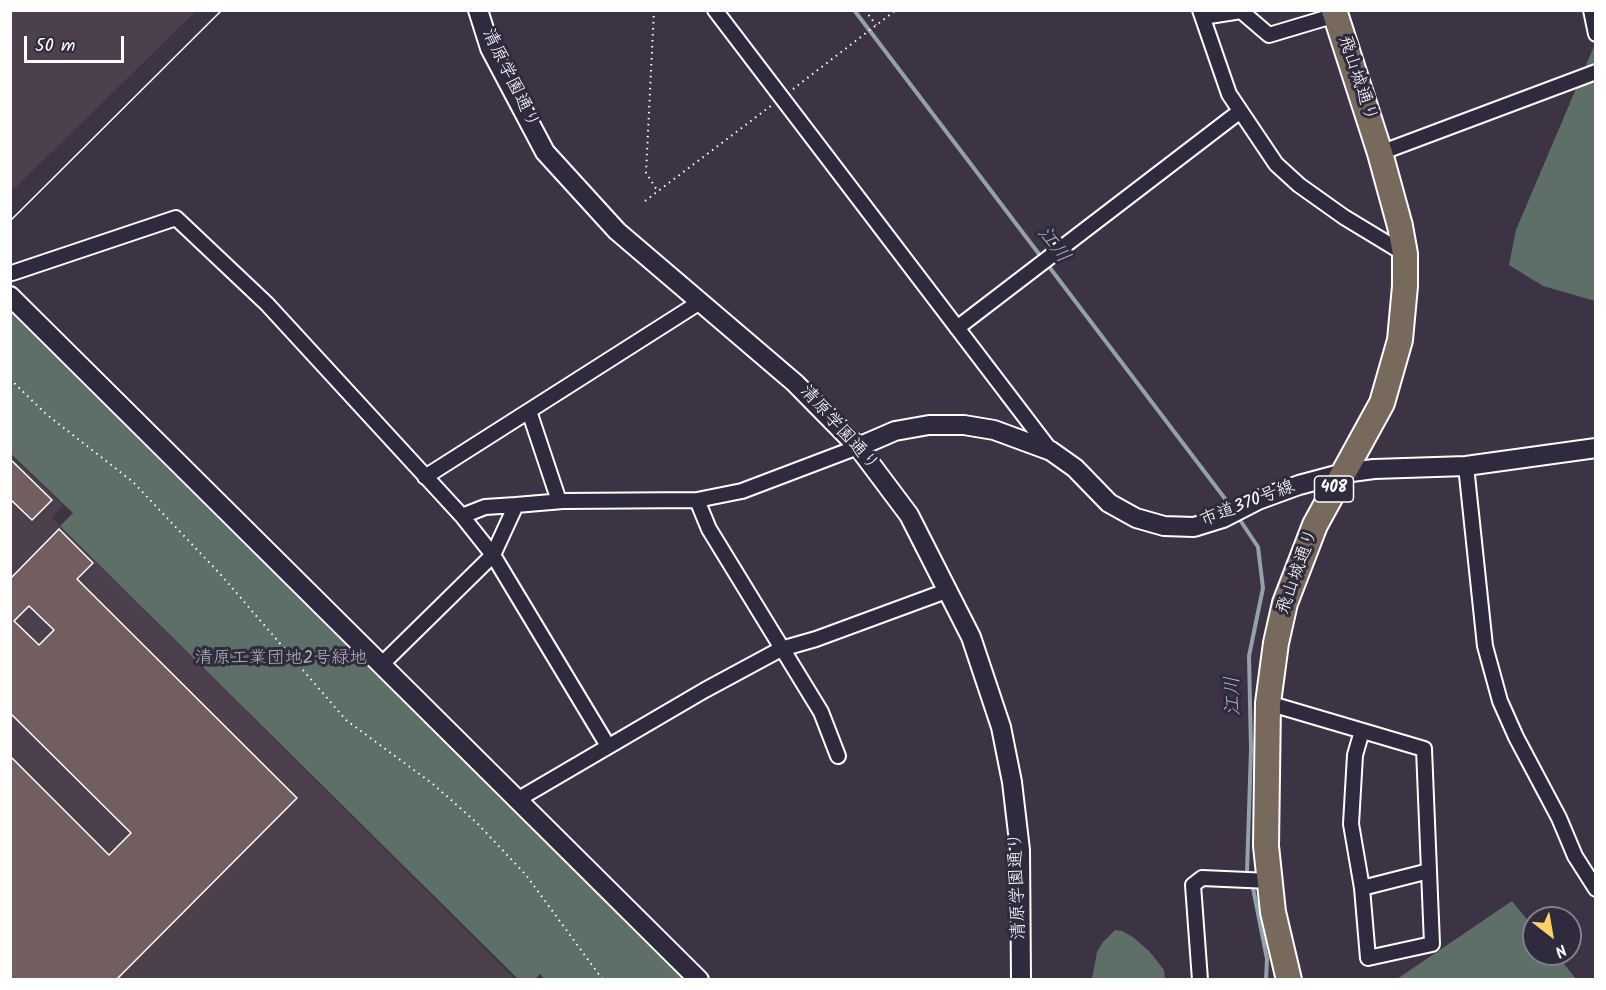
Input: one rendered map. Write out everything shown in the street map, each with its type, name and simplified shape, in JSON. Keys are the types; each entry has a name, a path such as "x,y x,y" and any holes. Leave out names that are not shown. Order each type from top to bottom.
{"highway":[{"name":"飛山城通り","path":"1289,980 1273,912 1270,880 1266,824 1268,703 1285,603 1315,525 1369,430 1393,372 1401,331 1405,254 1400,226 1380,153 1335,13"}],"street":[{"name":"清原学園通り","path":"478,10 490,48 545,152 617,231 795,382 858,447 909,515 971,637 1001,727 1012,782 1020,850 1021,980"},
{"path":"715,10 1051,451"},
{"path":"1591,10 1596,34"},
{"path":"1335,13 1269,35 1241,11 1201,14 1229,94 1276,164 1299,185 1344,217 1405,254"},
{"path":"1380,153 1596,72"},
{"path":"957,328 1239,112"},
{"path":"12,273 176,218 267,304 462,516 493,555 608,747"},
{"path":"10,296 699,980"},
{"path":"425,477 700,302"},
{"path":"529,411 559,501"},
{"name":"市道370号線","path":"858,447 895,431 929,425 964,425 994,430 1051,451 1075,468 1109,503 1136,518 1164,526 1194,527 1299,485 1344,473 1466,466 1596,448"},
{"path":"462,516 485,507 559,501 697,500 742,491 858,447"},
{"path":"1466,466 1485,646 1500,701 1516,737 1560,818 1575,856 1596,889"},
{"path":"697,500 709,529 820,712 838,756"},
{"path":"381,663 493,555 516,505"},
{"path":"517,800 781,649 816,639 949,590"},
{"path":"1268,703 1424,749 1431,944 1368,958 1362,888 1351,824 1355,755 1362,731"},
{"path":"1362,888 1429,872"},
{"path":"1200,980 1193,885 1202,878 1270,880"}],"path":[{"path":"654,10 646,173 658,191"},
{"path":"865,10 876,25"},
{"path":"10,379 46,414 133,482 221,575 346,720 433,784 477,823 526,875 603,980"}],"shaded area":[{"path":"11,10 196,10 196,11 11,192"},
{"path":"10,455 63,505 52,518 515,979 11,979"}],"green space":[{"path":"1595,44 1595,301 1543,286 1509,265 1516,230"},
{"name":"清原工業団地2号緑地","path":"10,307 688,979 545,980 540,974 535,979 518,979 60,526 73,513 11,454"},
{"path":"1512,901 1522,913 1522,966 1566,966 1576,979 1397,979"},
{"path":"1115,930 1133,937 1150,952 1164,970 1165,979 1092,979 1097,952"}],"building":[{"path":"10,459 52,500 32,520 10,499"},
{"path":"59,529 93,563 77,579 297,798 116,980 10,980 10,756 109,855 131,833 10,713 10,579","holes":["29,606 54,630 39,645 14,621"]}],"waterway":[{"name":"江川","path":"854,10 1042,258"},
{"name":"江川","path":"1047,264 1226,500"},
{"name":"江川","path":"1240,520 1258,547 1263,588 1249,656 1251,749 1247,872 1251,876"},
{"name":"江川","path":"1252,883 1267,959 1266,980"}],"tram line":[{"path":"10,221 222,10"}]}
